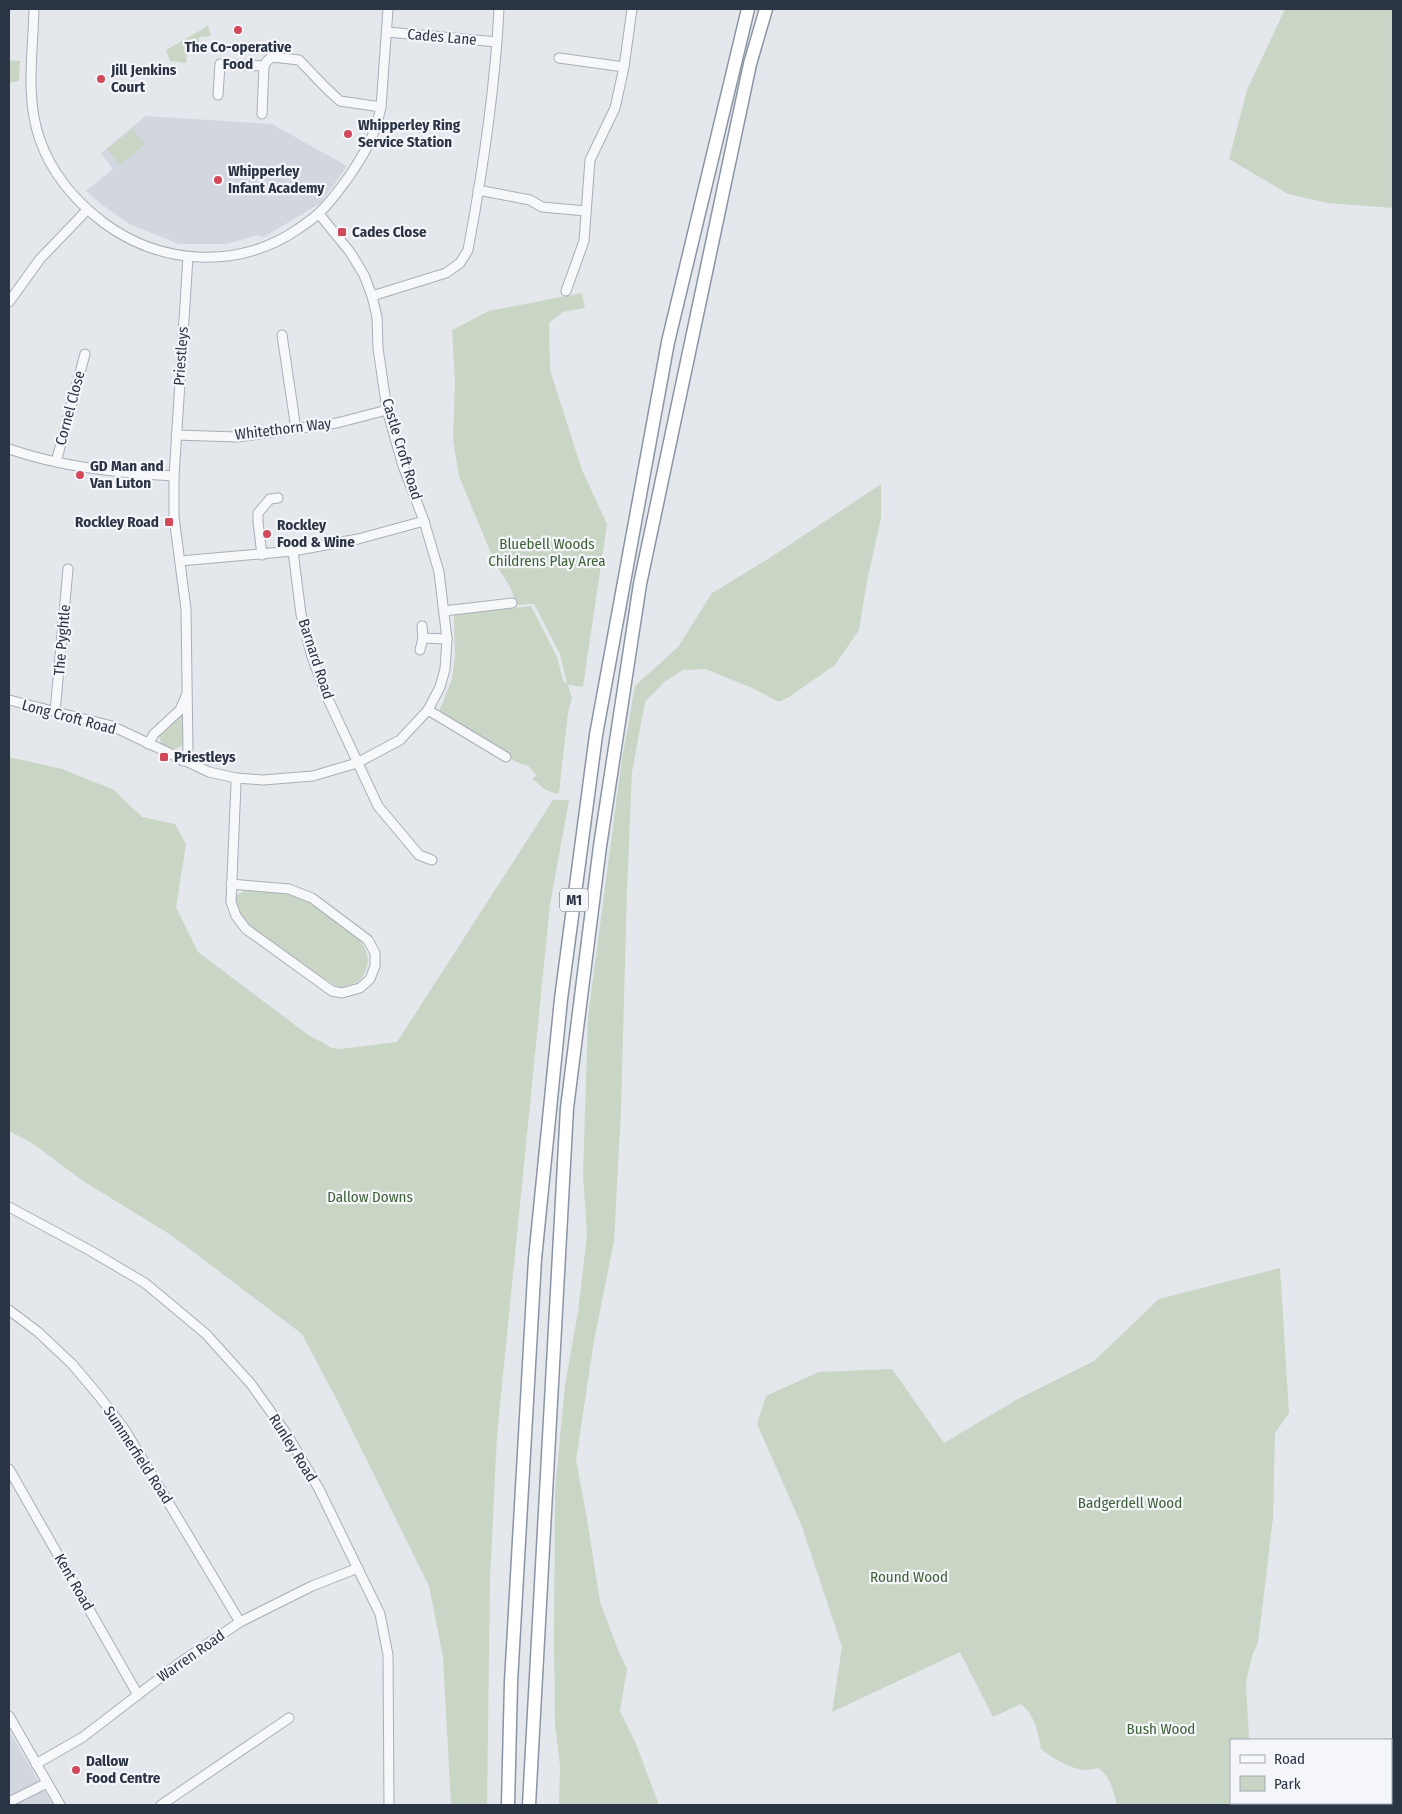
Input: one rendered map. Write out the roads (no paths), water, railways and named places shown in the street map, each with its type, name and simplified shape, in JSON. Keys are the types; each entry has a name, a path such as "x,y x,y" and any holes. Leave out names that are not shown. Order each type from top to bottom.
{"highway":[{"name":"M1","path":"508,1805 511,1682 535,1259 561,998 596,734 668,342 748,9"},
{"name":"M1","path":"530,1805 567,1108 600,846 640,584 750,64 766,9"}],"street":[{"path":"34,9 30,92 36,128 53,168 68,189 87,210 118,234 153,249 188,257 232,256 281,240 319,214 341,187 369,147 382,107 388,9"},
{"path":"372,296 446,273 460,263 468,250 485,148 497,42 498,9"},
{"path":"566,291 584,241 590,160 615,108 624,67 632,9"},
{"name":"Cades Lane","path":"387,32 497,42"},
{"path":"262,114 264,66 272,57 299,60 340,100 382,107"},
{"path":"559,58 624,67"},
{"path":"218,95 220,64 264,66"},
{"path":"478,190 530,200 542,206 586,210"},
{"path":"9,302 40,259 87,210"},
{"name":"Castle Croft Road","path":"319,214 350,252 364,275 372,296 377,317 378,348 387,410 403,466 424,521 439,572 447,639 445,669 440,687 428,710 400,740 357,763"},
{"name":"Priestleys","path":"183,761 188,751 186,609 174,517 174,476 188,257"},
{"path":"282,335 296,429"},
{"name":"Cornel Close","path":"56,462 85,354"},
{"name":"Whitethorn Way","path":"176,435 237,436 337,423 387,410"},
{"path":"9,449 56,462 126,474 174,476"},
{"path":"262,555 258,513 270,499 278,498"},
{"path":"180,562 293,551 358,539 424,521"},
{"name":"Barnard Road","path":"293,551 301,614 312,657 328,699 378,806 419,855 432,860"},
{"name":"The Pyghtle","path":"55,712 68,568"},
{"path":"444,611 512,603"},
{"path":"420,650 423,638 422,626"},
{"path":"423,638 447,639"},
{"path":"148,744 154,734 180,710 188,694"},
{"name":"Long Croft Road","path":"9,700 112,726 209,772 236,778 262,780 313,776 357,763"},
{"path":"428,710 506,757"},
{"path":"231,884 289,889 312,898 368,940 375,953 375,966 370,978 360,988 342,993 332,991 246,929 236,916 231,902 231,884 236,778"},
{"name":"Runley Road","path":"9,1206 145,1283 206,1334 251,1384 288,1436 319,1489 380,1614 388,1655 389,1805"},
{"name":"Summerfield Road","path":"9,1310 38,1332 72,1364 125,1430 240,1622"},
{"name":"Kent Road","path":"9,1469 138,1695"},
{"name":"Warren Road","path":"36,1764 83,1737 178,1664 240,1622 312,1586 358,1568"},
{"path":"9,1716 60,1805"},
{"path":"161,1805 289,1718"},
{"path":"9,1802 47,1783"}],"water":[{"path":"1315,1804 1366,1805 1316,1805"}],"place":[{"name":"The Co-operative Food","path":"238,30"},
{"name":"Jill Jenkins Court","path":"101,79"},
{"name":"Whipperley Ring Service Station","path":"348,134"},
{"name":"Whipperley Infant Academy","path":"218,180"},
{"name":"Cades Close","path":"342,232"},
{"name":"GD Man and Van Luton","path":"80,475"},
{"name":"Rockley Road","path":"169,522"},
{"name":"Rockley Food & Wine","path":"267,534"},
{"name":"Priestleys","path":"164,757"},
{"name":"Dallow Food Centre","path":"76,1770"}],"park label":[{"name":"Bluebell Woods Childrens Play Area","path":"547,552"},
{"name":"Dallow Downs","path":"370,1197"},
{"name":"Badgerdell Wood","path":"1130,1503"},
{"name":"Round Wood","path":"909,1577"},
{"name":"Bush Wood","path":"1161,1729"}]}
